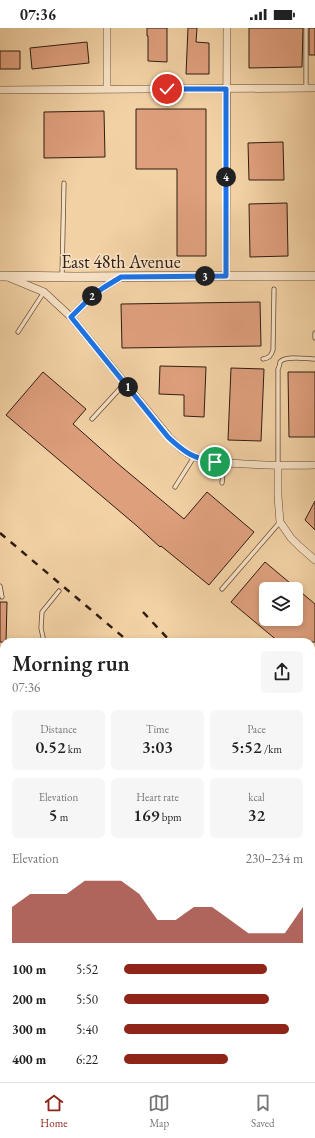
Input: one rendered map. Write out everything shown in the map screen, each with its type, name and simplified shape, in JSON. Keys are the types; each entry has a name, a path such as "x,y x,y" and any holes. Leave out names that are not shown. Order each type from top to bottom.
{"street":[{"path":"107,28 107,89"},
{"path":"226,276 227,28"},
{"path":"0,90 315,88"},
{"path":"2,276 44,292 71,317 168,437 178,447 194,457 224,463 278,466 315,465"},
{"name":"East 48th Avenue","path":"2,276 315,276"},
{"path":"71,317 91,297 121,277"},
{"path":"278,466 280,522 291,538 315,560"}],"lane":[{"path":"306,28 306,88"},
{"path":"62,277 64,183"},
{"path":"263,359 268,358 273,350 274,289"},
{"path":"18,332 44,292"},
{"path":"315,332 315,338"},
{"path":"278,466 278,368 280,363 290,358 315,360"},
{"path":"92,419 125,384"},
{"path":"175,487 194,457"},
{"path":"222,483 224,463"},
{"path":"222,589 280,522"},
{"path":"0,586 2,597"},
{"path":"43,638 41,628 42,612 59,591"}],"building":[{"path":"147,28 167,28 167,62 148,61"},
{"path":"188,28 197,28 196,42 209,43 209,74 186,74"},
{"path":"249,28 303,28 302,67 249,68"},
{"path":"309,28 315,28 315,55 309,55"},
{"path":"87,42 89,63 32,69 30,48"},
{"path":"0,51 20,51 20,69 0,69"},
{"path":"136,109 206,109 206,256 177,256 177,169 136,169"},
{"path":"104,111 105,157 44,158 44,112"},
{"path":"283,142 284,180 249,180 248,143"},
{"path":"287,203 288,256 250,257 249,204"},
{"path":"260,302 261,346 122,348 121,304"},
{"path":"160,366 206,367 204,417 184,416 184,395 159,394"},
{"path":"231,368 264,369 261,441 228,440"},
{"path":"43,372 86,409 73,424 184,519 207,492 254,532 209,585 161,546 160,547 6,415"},
{"path":"288,372 315,372 315,437 289,437"},
{"path":"315,501 315,530 305,520"},
{"path":"265,562 289,582 259,582 259,625 231,602"},
{"path":"303,594 315,604 315,638 274,638 260,626 303,626"},
{"path":"0,602 7,602 6,638 0,638"}],"railway":[{"path":"0,533 124,638"},
{"path":"143,612 167,638"}],"route":[{"path":"167,89 226,89 226,276 121,277 91,297 71,317 168,437 186,453 202,460 215,462"}]}
